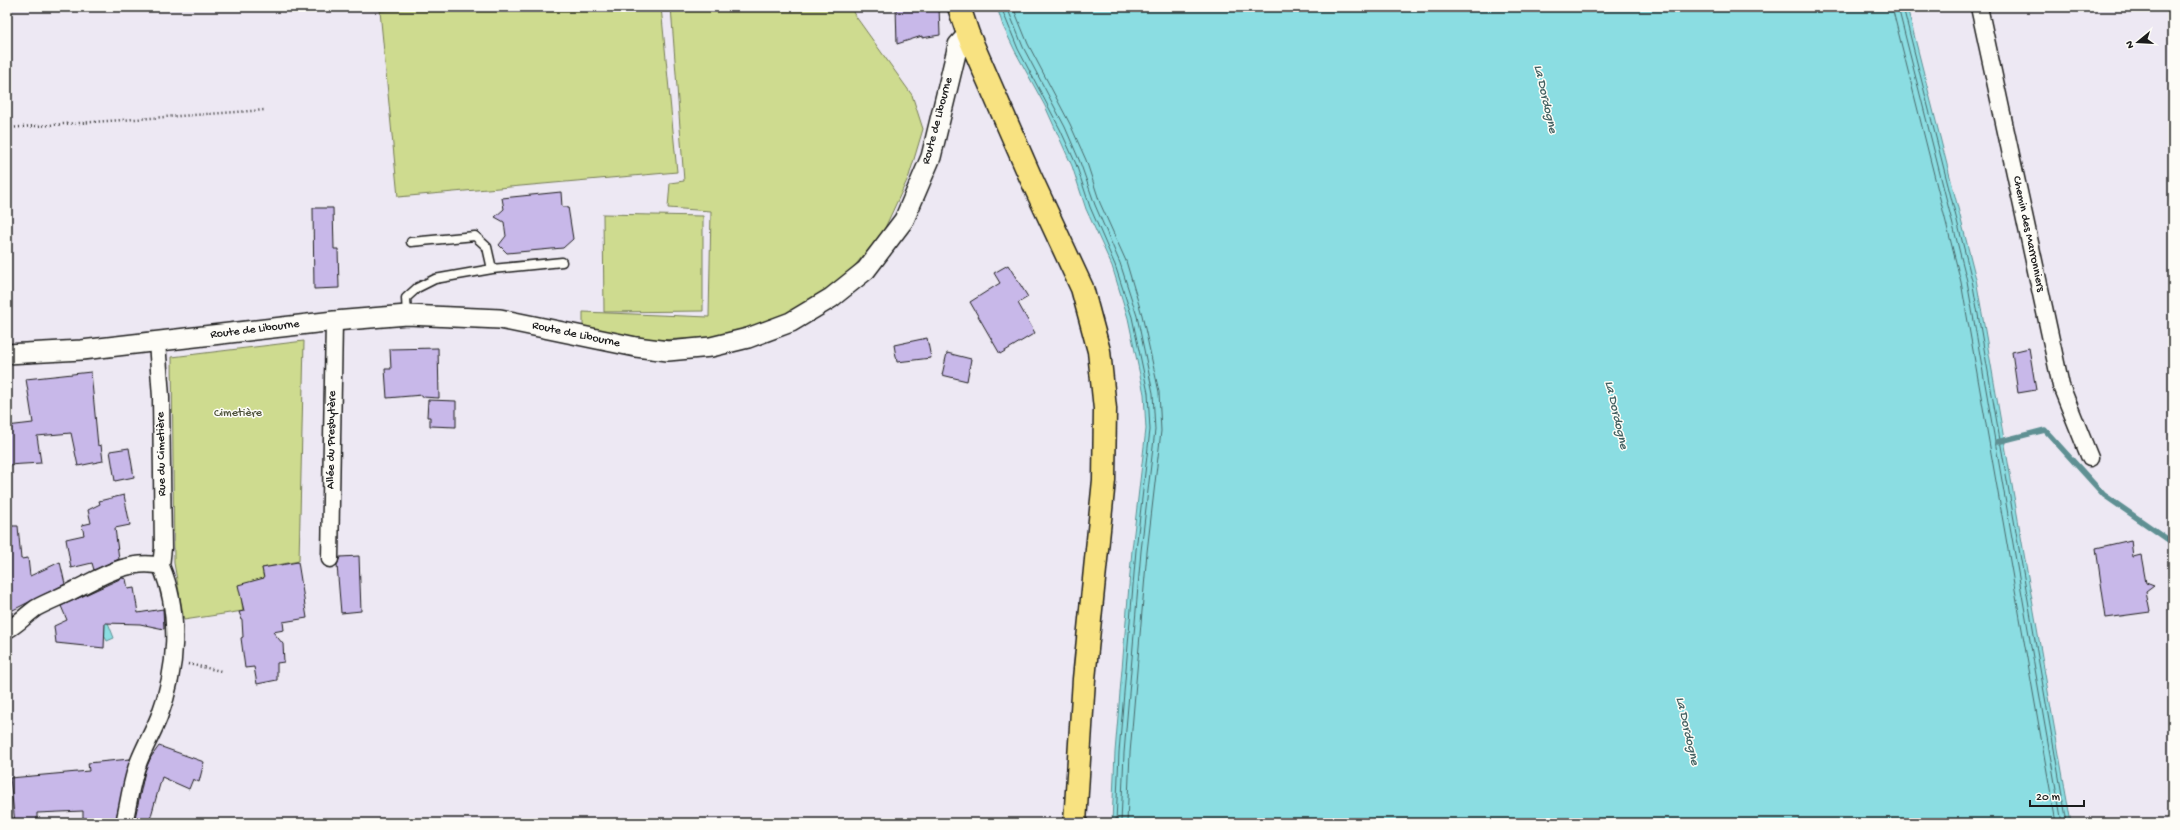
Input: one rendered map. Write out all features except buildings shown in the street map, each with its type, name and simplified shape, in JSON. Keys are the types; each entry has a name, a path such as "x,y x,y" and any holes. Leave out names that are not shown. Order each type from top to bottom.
{"main road":[{"path":"959,7 968,34 1030,176 1082,288 1099,351 1105,409 1104,480 1084,679 1075,823"}],"street":[{"name":"Chemin des Marronniers","path":"1978,7 2061,386 2090,458"},
{"name":"Route de Libourne","path":"7,354 82,350 334,320 407,315 500,319 636,347 668,352 711,347 748,338 791,322 831,298 866,270 904,220 931,157 958,45 968,34"},
{"name":"Allée du Presbytère","path":"330,559 334,320"},
{"name":"Rue du Cimetière","path":"157,342 161,397 164,548 161,566"},
{"path":"7,630 21,622 36,609 115,570 149,563 161,566 169,585 175,631 170,681 160,715 138,762 124,823"}],"lane":[{"path":"411,242 475,236 487,246 492,269"},
{"path":"407,315 406,298 417,288 435,279 492,269 562,262"}],"path":[{"path":"7,128 265,110"},
{"path":"172,661 220,671"}],"green space":[{"path":"419,7 661,7 677,172 398,197 380,11"},
{"path":"671,7 851,7 854,14 912,95 923,129 909,176 883,232 852,269 801,309 753,328 710,338 654,340 583,327 583,312 709,317 711,211 668,208 670,183 684,181"},
{"path":"603,214 703,216 703,311 604,312"},
{"name":"Cimetière","path":"304,341 299,561 262,568 264,581 240,588 243,611 184,620 174,563 172,357"}],"water":[{"name":"La Dordogne","path":"997,7 1907,7 1976,279 2071,823 1112,823 1115,752 1132,550 1146,429 1144,394 1128,318 1112,266 1086,209 1072,166 1045,106 1003,26"},
{"path":"105,615 114,638 107,641 101,628"}],"waterway":[{"path":"1997,442 2045,430 2104,495 2173,543"}]}
